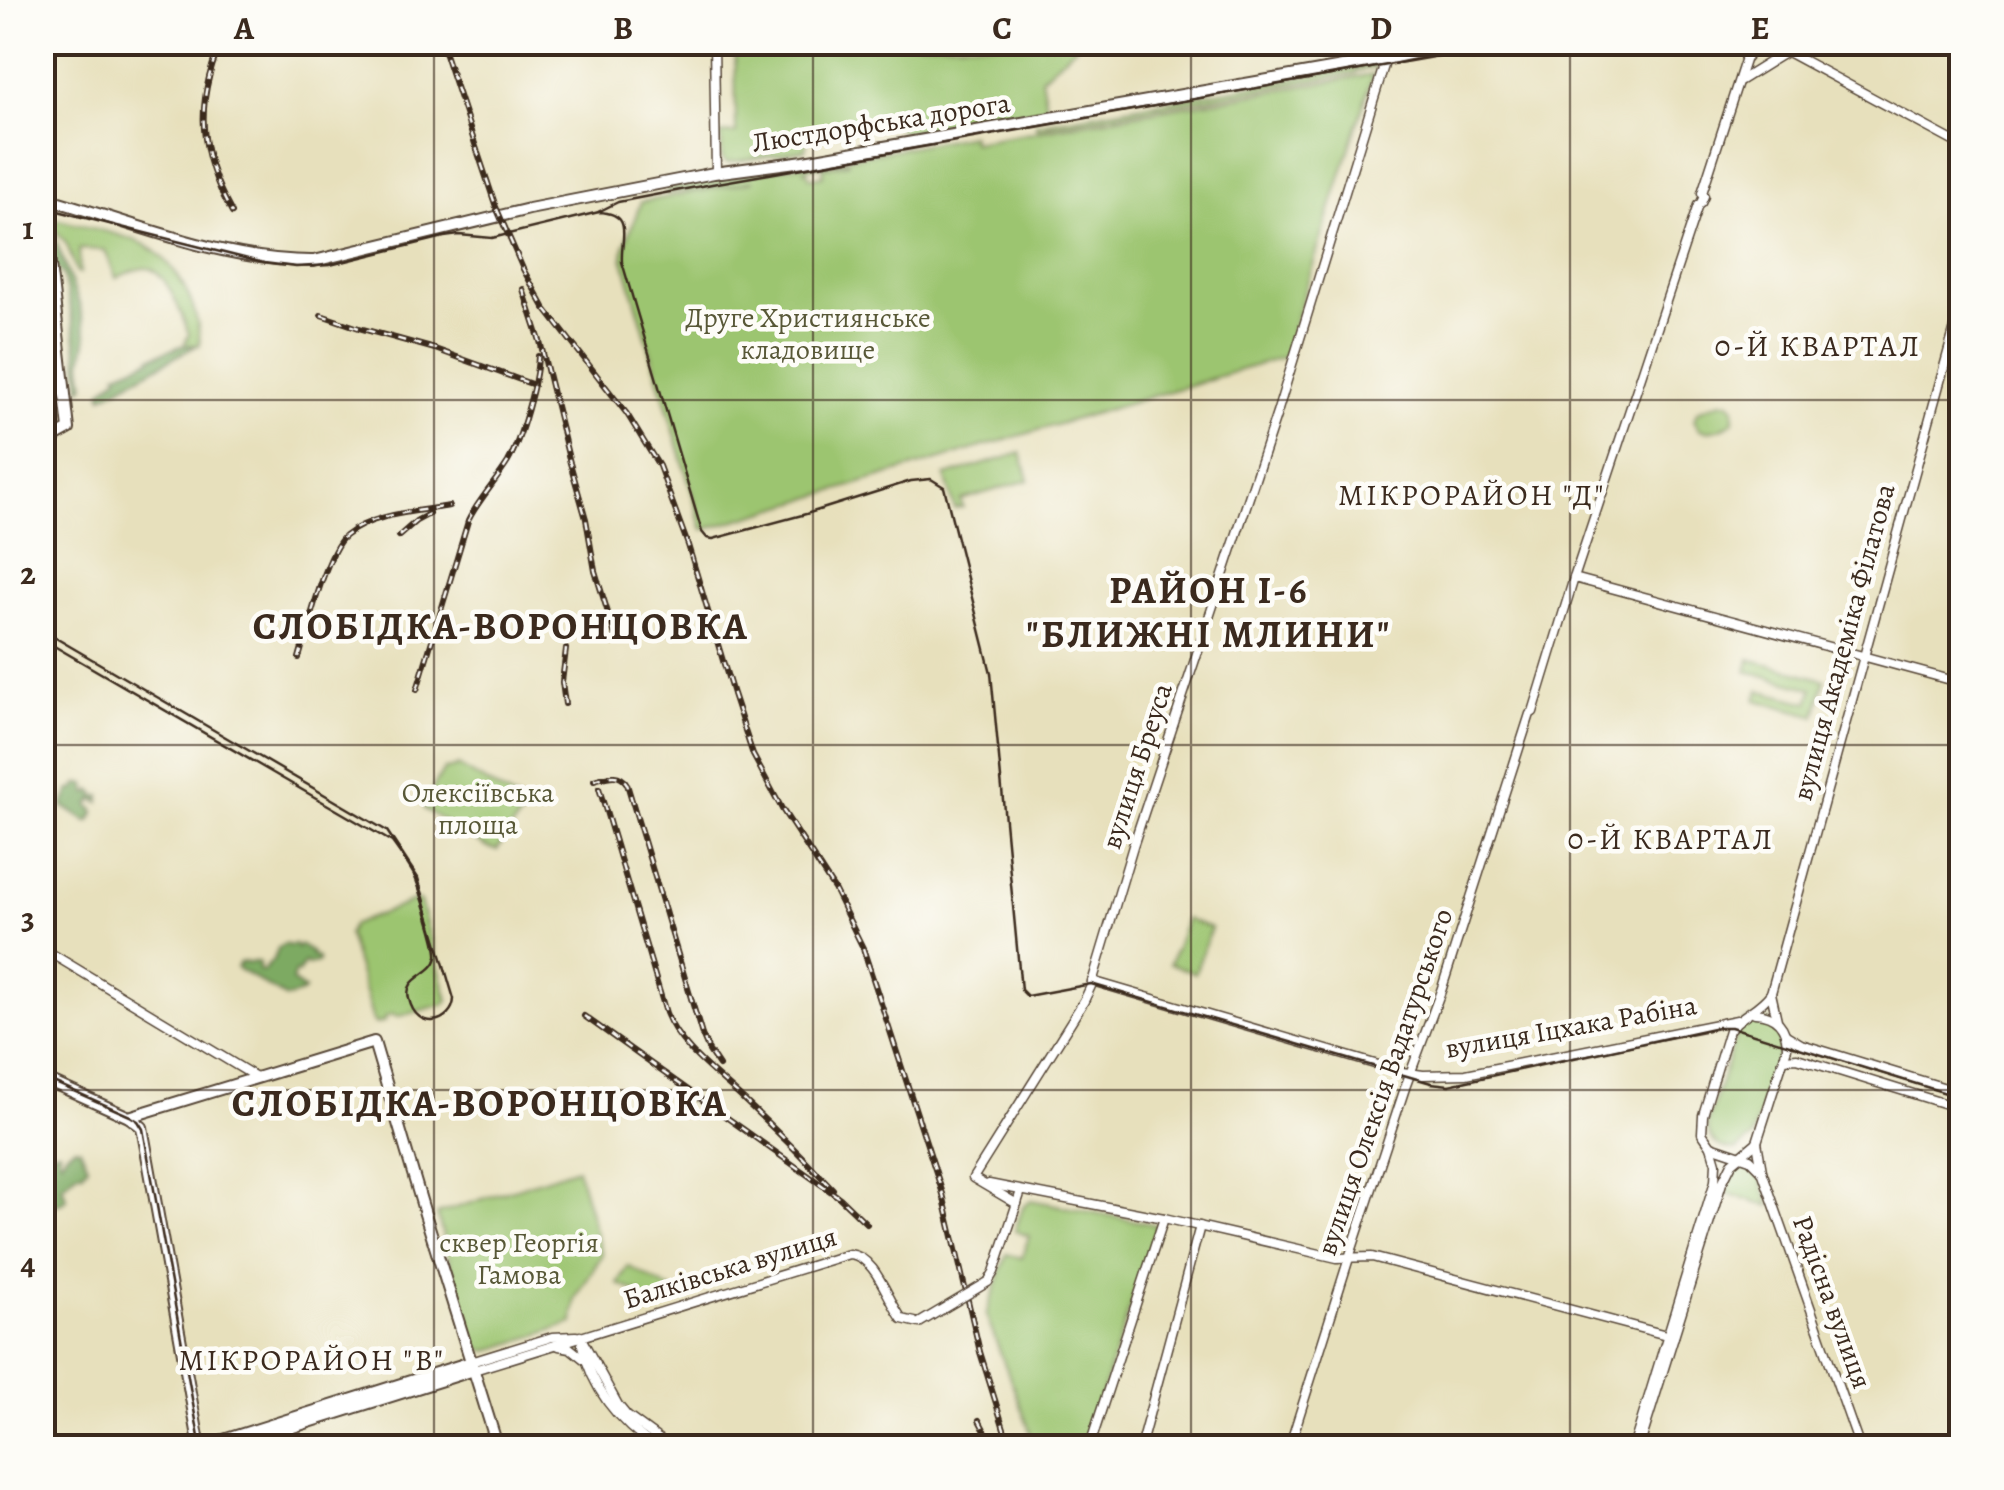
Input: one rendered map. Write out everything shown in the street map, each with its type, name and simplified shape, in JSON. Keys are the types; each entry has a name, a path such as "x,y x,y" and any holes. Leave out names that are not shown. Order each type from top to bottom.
{"main road":[{"name":"Люстдорфська дорога","path":"46,198 104,218 245,255 281,260 326,259 529,209 716,172 804,161 1464,42"},
{"path":"1742,42 1746,58"},
{"path":"46,198 44,213 57,340"},
{"path":"42,236 69,429 42,444"},
{"path":"42,264 46,295 57,325"},
{"path":"129,1117 374,1042 498,1448"},
{"path":"42,1078 129,1117 142,1128"},
{"path":"151,1110 142,1128 199,1447"},
{"name":"Балківська вулиця","path":"199,1447 473,1366"},
{"name":"Балківська вулиця","path":"226,1448 473,1366"}],"street":[{"path":"714,42 716,172"},
{"name":"вулиця Олексія Вадатурського","path":"1288,1448 1751,42"},
{"path":"1769,42 1962,146"},
{"path":"1738,83 1786,52"},
{"name":"вулиця Бреуса","path":"976,1180 1084,1001 1092,981 1277,413 1386,58"},
{"name":"вулиця Академіка Філатова","path":"1770,993 1962,302"},
{"path":"1574,578 1962,682"},
{"path":"42,948 256,1077"},
{"name":"вулиця Іцхака Рабіна","path":"1092,981 1412,1074 1466,1074 1742,1017"},
{"path":"1636,1448 1715,1181 1716,1162 1701,1124 1729,1030 1770,993"},
{"path":"1770,993 1777,1020 1786,1034 1800,1044 1962,1093"},
{"path":"1742,1017 1762,1013 1777,1020"},
{"path":"1670,1336 1726,1172 1757,1142 1787,1048 1786,1034"},
{"path":"1784,1059 1797,1058 1962,1108"},
{"name":"Радісна вулиця","path":"1757,1142 1762,1172 1860,1448"},
{"path":"1711,1146 1728,1154 1741,1154"},
{"name":"Радісна вулиця","path":"1741,1154 1762,1172"},
{"path":"976,1180 1017,1204 1021,1191"},
{"path":"976,1180 1337,1258 1372,1258 1670,1336"},
{"name":"Балківська вулиця","path":"473,1366 556,1345 849,1254 857,1254 870,1264 902,1319 919,1323 988,1282 1017,1204"},
{"path":"1089,1448 1164,1218"},
{"path":"1140,1448 1200,1226"},
{"path":"580,1336 585,1360 613,1411 656,1448"},
{"path":"580,1336 620,1408 671,1448"},
{"name":"Балківська вулиця","path":"473,1366 552,1337 580,1336"},
{"path":"556,1345 570,1348 585,1360"}],"green space":[{"path":"735,42 1079,43 1041,78 1047,109 905,133 892,124 808,137 805,150 727,163 722,159 721,134 736,133"},
{"path":"1374,64 1375,68 1356,73 1036,128 1036,124"},
{"name":"Друге Християнське кладовище","path":"1373,74 1284,357 703,530 623,258 641,202 754,181 687,192 667,193 666,189 827,160 830,164 804,171 810,178 823,176 823,168 848,163 834,161 971,135 972,142"},
{"path":"55,219 129,238 152,249 183,285 195,315 200,345 184,345 189,334 168,286 155,271 139,269 116,278 105,250 79,249 77,273 67,245 55,229"},
{"path":"54,236 87,337 82,363 85,386 81,389 63,275 55,266 51,237"},
{"path":"184,345 196,346 103,396 101,391 117,373"},
{"path":"1721,402 1734,407 1734,420 1717,429 1699,429 1694,420 1697,411"},
{"path":"1021,453 1029,480 961,500 963,507 955,509 945,476"},
{"path":"1750,659 1825,680 1816,716 1756,700 1759,690 1809,703 1813,689 1747,671"},
{"name":"Олексіївська площа","path":"458,766 523,804 524,811 497,850 424,809 444,769"},
{"path":"77,784 86,784 87,793 91,790 95,796 101,796 100,802 93,799 89,805 95,811 90,821 63,806"},
{"path":"416,900 420,902 448,1000 445,1004 385,1017 385,1021 376,1024 348,934 352,925"},
{"path":"1186,919 1211,928 1195,973 1170,964"},
{"path":"285,944 297,948 300,945 318,958 318,962 305,962 295,972 292,981 305,990 286,998 237,968 240,962 259,962 259,970 263,971"},
{"path":"1761,1018 1776,1028 1781,1045 1752,1138 1737,1150 1725,1148 1712,1139 1708,1121 1738,1029 1746,1021"},
{"path":"74,1147 80,1148 88,1165 62,1186 67,1199 49,1205 43,1200 43,1154 59,1150 61,1160"},
{"path":"1745,1160 1758,1168 1770,1206 1726,1193 1733,1167"},
{"name":"сквер Георгія Гамова","path":"577,1168 602,1255 575,1299 573,1323 488,1351 475,1348 437,1214"},
{"path":"1031,1200 1157,1225 1084,1447 1036,1447 986,1315 1007,1254 1022,1258 1029,1236 1015,1231 1023,1206"},
{"path":"628,1266 686,1298 641,1309 642,1294 618,1284"}],"tram line":[{"path":"598,212 618,202 712,184 1518,42"},
{"path":"42,207 264,263 296,267 330,265 444,237 492,238 599,212 618,217 623,229 622,262 702,532 707,538 806,514 911,481 931,479 944,487 991,673 1021,990 1027,996 1091,984 1449,1085 1731,1027 1962,1098"},
{"path":"42,630 387,831 418,878 454,999 448,1014 434,1021 426,1020 413,1010 409,999 410,985 434,963 437,951 414,875 392,842 42,639"},
{"path":"42,1077 130,1116 143,1129 201,1448"}],"railway":[{"path":"178,55 212,42"},
{"path":"221,42 207,87 204,129 213,170 232,213"},
{"path":"441,42 496,207 523,269 544,307 627,414 659,466 688,545 753,755 782,809 834,889 863,948 943,1194 980,1352 1010,1448"},
{"path":"523,289 540,341 586,519 595,571 617,642"},
{"path":"321,315 435,349 534,385"},
{"path":"417,690 468,521 508,462 518,439 538,356"},
{"path":"299,658 324,575 345,536 381,518 449,506"},
{"path":"399,536 429,514"},
{"path":"565,704 562,682 566,649"},
{"path":"594,780 616,776 627,784 702,1035 719,1066"},
{"path":"599,788 672,1026 700,1060 833,1189"},
{"path":"584,1016 840,1198 867,1224"},
{"path":"979,1420 994,1448"}],"district":[{"name":"0-Й КВАРТАЛ","path":"1818,346"},
{"name":"МІКРОРАЙОН \"Д\"","path":"1472,495"},
{"name":"РАЙОН І-6 \"БЛИЖНІ МЛИНИ\"","path":"1209,612"},
{"name":"СЛОБІДКА-ВОРОНЦОВКА","path":"501,626"},
{"name":"0-Й КВАРТАЛ","path":"1671,839"},
{"name":"СЛОБІДКА-ВОРОНЦОВКА","path":"480,1103"},
{"name":"МІКРОРАЙОН \"В\"","path":"312,1360"}]}
